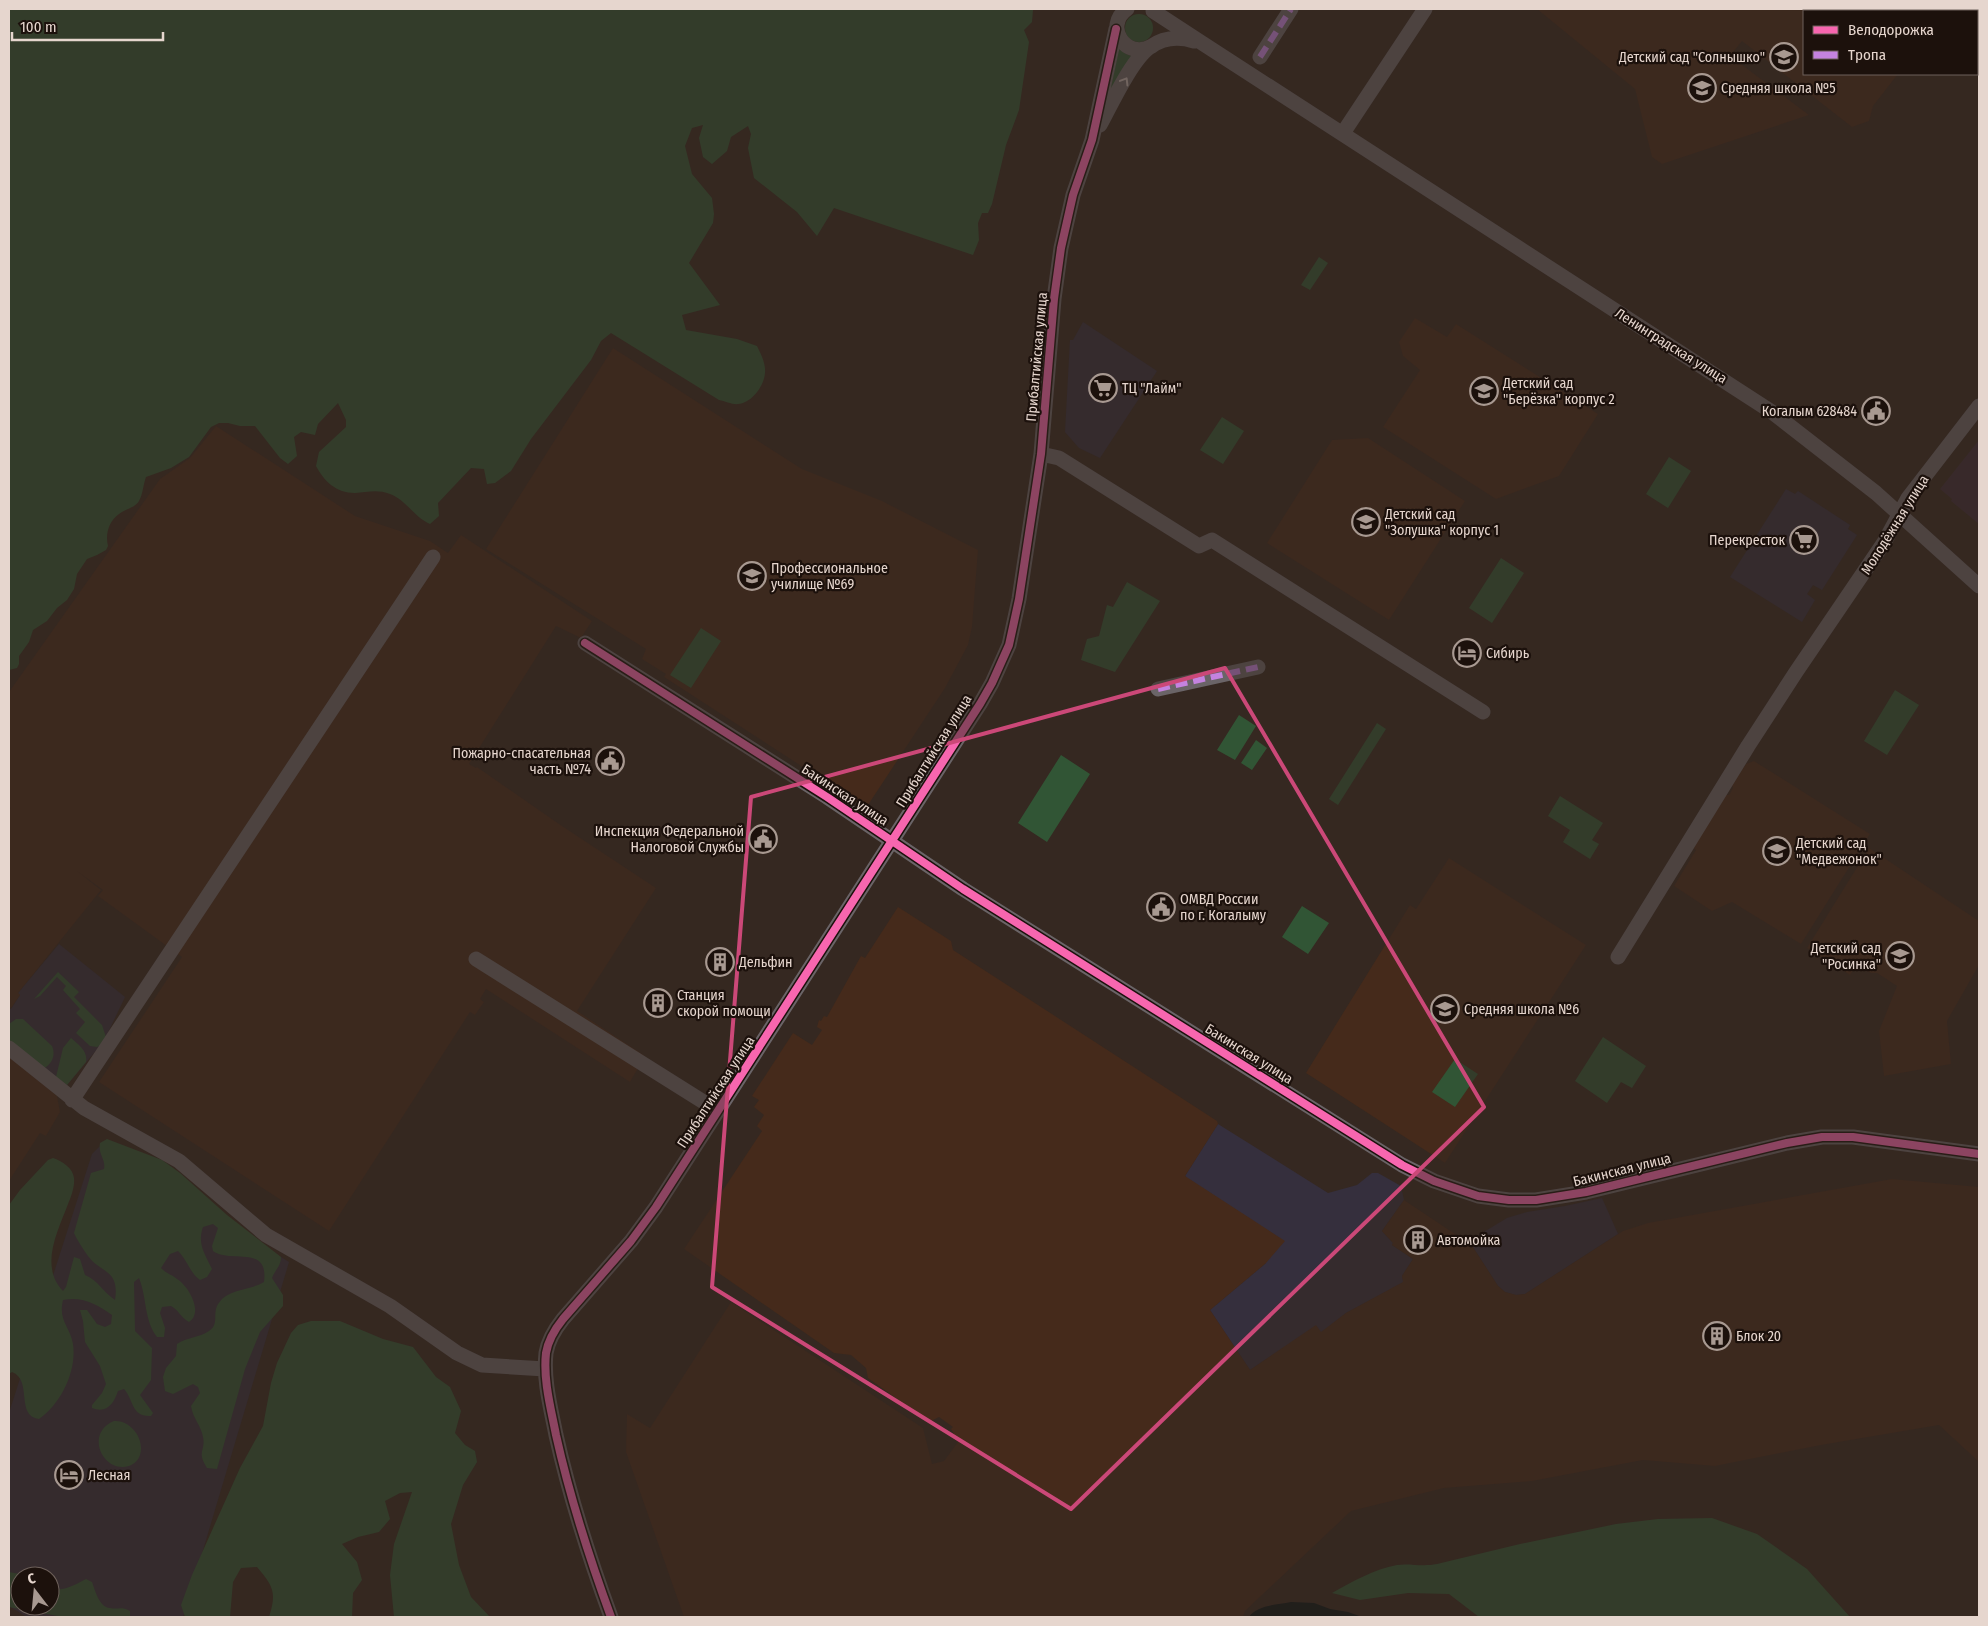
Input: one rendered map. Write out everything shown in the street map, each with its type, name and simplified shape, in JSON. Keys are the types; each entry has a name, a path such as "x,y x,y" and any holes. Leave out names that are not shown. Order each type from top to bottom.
{"street":[{"path":"1116,9 1119,39 1128,47 1138,50 1150,47 1157,40 1161,30 1159,19 1153,9"},
{"path":"1117,26 1120,15 1127,9"},
{"name":"Прибалтийская улица","path":"1153,9 1202,43 1343,133"},
{"path":"1260,57 1291,9"},
{"path":"1343,133 1424,9"},
{"name":"Прибалтийская улица","path":"611,1617 573,1505 551,1410 546,1369 546,1351 556,1328 644,1225 992,683 1009,645 1020,599 1041,454 1054,299 1061,248 1074,195 1101,116 1117,26"},
{"name":"Прибалтийская улица","path":"1101,116 1136,63 1150,47 1172,38 1188,39 1202,43"},
{"name":"Ленинградская улица","path":"1343,133 1467,216 1772,412 1830,455 1900,514 1979,586"},
{"name":"Молодёжная улица","path":"1618,957 1748,746 1874,559 1918,483 1979,406"},
{"path":"1041,454 1059,458 1199,546 1212,540 1483,712"},
{"path":"72,1100 433,557"},
{"name":"Бакинская улица","path":"585,643 696,712 963,889 1402,1165 1462,1192 1509,1200 1553,1199 1787,1143 1822,1137 1868,1138 1979,1154"},
{"path":"1158,689 1258,667"},
{"path":"476,959 718,1111"},
{"path":"9,1048 72,1100 179,1161 266,1235 390,1306 441,1343 467,1359 482,1365 546,1369"}],"highlighted area":[{"path":"1225,668 1484,1107 1071,1509 712,1287 751,797"}],"shaded area":[{"name":"Средняя школа №5","path":"1537,9 1907,9 1803,10 1803,75 1897,75 1873,106 1869,121 1852,127 1742,41 1730,56 1809,115 1662,164 1652,157 1635,89"},
{"name":"Детский сад \"Берёзка\" корпус 2","path":"1415,318 1447,337 1456,324 1598,414 1559,476 1496,499 1383,427 1420,370 1403,356 1399,342"},
{"path":"1083,322 1157,371 1100,458 1079,448 1065,432 1070,340 1073,340"},
{"name":"Профессиональное училище №69","path":"613,348 802,469 882,501 978,550 972,627 968,645 945,688 866,808 664,677 666,674 642,659 646,649 486,549"},
{"path":"216,426 355,516 430,541 448,553 461,535 592,621 581,638 556,626 469,764 477,767 656,888 577,1011 645,1056 630,1082 486,989 480,999 484,1002 475,1015 470,1012 329,1231 99,1082 182,957 98,896 103,890 77,871 101,890 18,993 20,995 11,1008 9,1006 9,807 11,809 9,806 9,692 160,479 190,458"},
{"name":"Детский сад \"Золушка\" корпус 1","path":"1368,438 1465,501 1389,620 1267,543 1332,440"},
{"path":"1979,440 1979,524 1951,501 1952,499 1940,489"},
{"name":"Перекресток","path":"1786,489 1795,494 1798,491 1850,525 1848,529 1857,535 1822,590 1813,585 1807,594 1815,600 1802,622 1730,577"},
{"name":"Детский сад \"Медвежонок\"","path":"1754,761 1870,834 1801,944 1732,902 1712,911 1674,886 1696,850 1693,847 1725,795 1729,795 1733,788 1732,785 1746,764"},
{"name":"Детский сад \"Росинка\"","path":"1869,848 1979,921 1979,965 1947,1021 1951,1064 1884,1076 1879,1031 1897,986 1877,973 1871,973 1857,964 1850,975 1807,948"},
{"name":"Средняя школа №6","path":"1449,858 1586,945 1445,1163 1306,1073 1410,905 1416,909"},
{"path":"898,907 951,941 953,950 1217,1121 1218,1124 1185,1176 1285,1241 1266,1263 1210,1310 1250,1370 1316,1325 1321,1332 1346,1313 1403,1282 1402,1276 1413,1259 1392,1245 1393,1243 1382,1231 1404,1200 1458,1236 1469,1241 1498,1286 1505,1292 1516,1295 1525,1294 1623,1231 1648,1223 1892,1179 1979,1187 1979,1462 1939,1425 1821,1445 1715,1466 1643,1460 1532,1481 1444,1488 1351,1511 1245,1611 1243,1617 684,1617 626,1452 627,1414 650,1428 731,1302 923,1428 932,1464 944,1461 958,1442 952,1437 954,1434 951,1429 953,1427 939,1417 929,1422 868,1378 866,1368 851,1355 834,1353 684,1249 762,1131 757,1126 764,1115 754,1107 759,1100 752,1096 793,1033 812,1045 822,1030 817,1027 819,1020 821,1021 824,1016 827,1017 861,956 865,958"},
{"path":"59,944 125,997 104,1041 67,1085 9,1041 9,1008 11,1009 20,995 18,993"},
{"path":"9,1056 57,1096 60,1112 46,1136 40,1133 9,1181"},
{"path":"1218,1124 1328,1193 1357,1185 1372,1173 1378,1173 1401,1186 1404,1200 1382,1231 1393,1243 1392,1245 1413,1259 1402,1276 1404,1282 1346,1313 1321,1333 1316,1326 1250,1370 1210,1310 1266,1263 1185,1176"},
{"path":"105,1141 139,1167 289,1262 183,1617 25,1616 60,1616 60,1566 10,1566 9,1606 9,1413 92,1154"},
{"path":"1602,1198 1618,1234 1525,1294 1516,1295 1505,1292 1498,1286 1469,1241 1507,1218 1527,1212"},
{"path":"1291,1602 1314,1603 1362,1617 1249,1617 1262,1608"}],"green space":[{"path":"9,9 1033,10 1032,22 1024,30 1029,42 1019,110 1006,145 992,204 988,213 982,213 978,223 979,240 973,255 834,208 817,236 797,212 754,178 748,148 751,134 748,126 731,137 727,151 712,164 703,157 699,138 703,125 692,128 685,146 692,174 712,198 714,214 713,223 689,263 720,305 682,315 686,330 737,339 757,346 762,356 765,373 760,388 748,401 736,404 719,400 611,333 601,341 591,360 531,439 511,471 495,483 487,484 484,469 471,468 438,503 439,516 430,524 419,517 401,500 386,492 355,493 342,491 331,485 323,477 316,466 319,452 346,427 346,420 338,403 318,424 315,435 301,432 294,437 297,456 288,464 280,458 255,426 219,423 211,427 189,457 171,468 146,477 139,501 119,514 110,524 106,550 87,559 77,574 74,589 67,600 57,608 47,621 33,630 29,642 19,656 17,668 9,670"},
{"path":"1139,14 1149,18 1153,28 1149,38 1139,42 1129,38 1125,28 1129,18"},
{"path":"1119,49 1134,57 1108,100"},
{"path":"1319,257 1328,263 1310,290 1301,285"},
{"path":"1222,417 1244,431 1223,464 1200,450"},
{"path":"1669,457 1691,471 1668,508 1646,494"},
{"path":"1501,558 1524,573 1492,623 1469,608"},
{"path":"1127,582 1160,601 1115,672 1081,660 1087,639 1099,636 1107,605 1113,607"},
{"path":"701,628 721,641 691,688 670,675"},
{"path":"1895,690 1919,705 1887,755 1864,741"},
{"path":"1239,715 1256,726 1235,760 1217,750"},
{"path":"1377,723 1386,729 1338,805 1329,799"},
{"path":"1256,740 1267,748 1252,770 1241,763"},
{"path":"1061,755 1090,774 1047,842 1018,823"},
{"path":"1560,796 1603,823 1592,840 1599,844 1590,859 1563,842 1570,830 1548,816"},
{"path":"1302,906 1329,923 1308,954 1282,937"},
{"path":"58,972 79,992 74,997 102,1025 106,1037 102,1044 97,1047 90,1046 76,1033 85,1022 76,1013 80,1009 63,990 66,986 57,977 40,996 34,999"},
{"path":"16,1019 23,1019 52,1046 54,1053 52,1059 44,1068 9,1041 9,1024"},
{"path":"1603,1037 1646,1066 1632,1088 1621,1082 1607,1103 1575,1081"},
{"path":"71,1038 84,1051 86,1062 67,1085 56,1077 63,1048"},
{"path":"1455,1059 1478,1074 1455,1107 1432,1092"},
{"path":"107,1139 162,1160 180,1173 227,1215 281,1257 272,1278 283,1295 283,1306 260,1332 245,1369 217,1469 207,1468 202,1458 203,1437 191,1406 200,1393 198,1387 193,1384 173,1394 165,1391 163,1377 166,1368 176,1356 177,1344 212,1329 215,1323 216,1309 221,1300 232,1293 264,1282 264,1270 261,1263 255,1259 221,1255 213,1251 212,1246 218,1228 213,1224 203,1227 201,1233 201,1244 212,1269 207,1277 200,1280 178,1251 170,1254 161,1268 175,1277 188,1290 195,1306 193,1318 189,1322 171,1306 162,1307 160,1313 165,1328 164,1337 157,1337 150,1323 139,1278 134,1282 135,1331 152,1348 151,1380 140,1395 153,1413 151,1416 145,1416 136,1411 124,1389 118,1391 112,1403 106,1408 102,1410 92,1408 92,1405 102,1393 106,1384 100,1366 85,1342 80,1310 87,1310 97,1324 105,1327 111,1324 112,1315 101,1307 83,1300 63,1300 63,1318 72,1338 74,1354 66,1386 47,1413 39,1419 28,1412 25,1405 22,1382 12,1372 9,1374 9,1205 20,1190 48,1160 53,1158 63,1163 72,1171 74,1178 71,1195 53,1248 52,1271 56,1281 63,1291 66,1287 74,1257 80,1259 85,1275 115,1300 115,1282 112,1277 93,1262 74,1233 91,1173 104,1169 100,1143"},
{"path":"311,1321 340,1321 383,1339 413,1347 436,1377 450,1387 461,1411 455,1433 465,1445 475,1451 477,1462 463,1485 451,1524 459,1565 471,1597 490,1617 394,1617 390,1575 394,1544 412,1492 400,1493 385,1501 390,1519 379,1532 358,1537 342,1544 357,1562 362,1580 353,1593 352,1617 269,1617 273,1601 272,1590 267,1579 257,1567 241,1568 233,1582 230,1617 185,1617 181,1605 192,1575 240,1468 263,1426 271,1383 277,1363 291,1333 298,1325"},
{"path":"114,1421 131,1427 140,1443 139,1457 136,1462 129,1466 120,1467 111,1464 100,1451 100,1434 105,1427"},
{"path":"1712,1518 1757,1534 1807,1569 1850,1617 1479,1617 1449,1594 1408,1593 1360,1600 1332,1593 1355,1580 1397,1565 1437,1564 1616,1524 1658,1519"},
{"path":"9,1572 10,1607 9,1607"},
{"path":"86,1579 92,1582 103,1605 130,1611 130,1617 58,1616 60,1616 60,1589 73,1586"}],"marked path":[{"path":"1260,57 1291,9"},
{"path":"1158,689 1258,667"}],"cycle path":[{"path":"611,1617 580,1527 556,1435 548,1394 545,1363 548,1344 563,1319 631,1241 656,1207 980,704 992,683 1009,645 1019,599 1041,454 1054,299 1061,248 1073,195 1092,140 1116,29"},
{"path":"585,643 827,797 963,889 1402,1165 1434,1181 1478,1196 1509,1200 1536,1200 1586,1192 1787,1143 1822,1137 1853,1137 1979,1154"}],"place":[{"name":"Детский сад \"Солнышко\"","path":"1784,57"},
{"name":"Средняя школа №5","path":"1702,88"},
{"name":"ТЦ \"Лайм\"","path":"1103,388"},
{"name":"Детский сад \"Берёзка\" корпус 2","path":"1484,391"},
{"name":"Когалым 628484","path":"1876,411"},
{"name":"Детский сад \"Золушка\" корпус 1","path":"1366,522"},
{"name":"Перекресток","path":"1804,540"},
{"name":"Профессиональное училище №69","path":"752,576"},
{"name":"Сибирь","path":"1467,653"},
{"name":"Пожарно-спасательная часть №74","path":"610,761"},
{"name":"Инспекция Федеральной Налоговой Службы","path":"763,839"},
{"name":"Детский сад \"Медвежонок\"","path":"1777,851"},
{"name":"ОМВД России по г. Когалыму","path":"1161,907"},
{"name":"Детский сад \"Росинка\"","path":"1900,956"},
{"name":"Дельфин","path":"720,962"},
{"name":"Станция скорой помощи","path":"658,1003"},
{"name":"Средняя школа №6","path":"1445,1009"},
{"name":"Автомойка","path":"1418,1240"},
{"name":"Блок 20","path":"1717,1336"},
{"name":"Лесная","path":"69,1475"}]}
